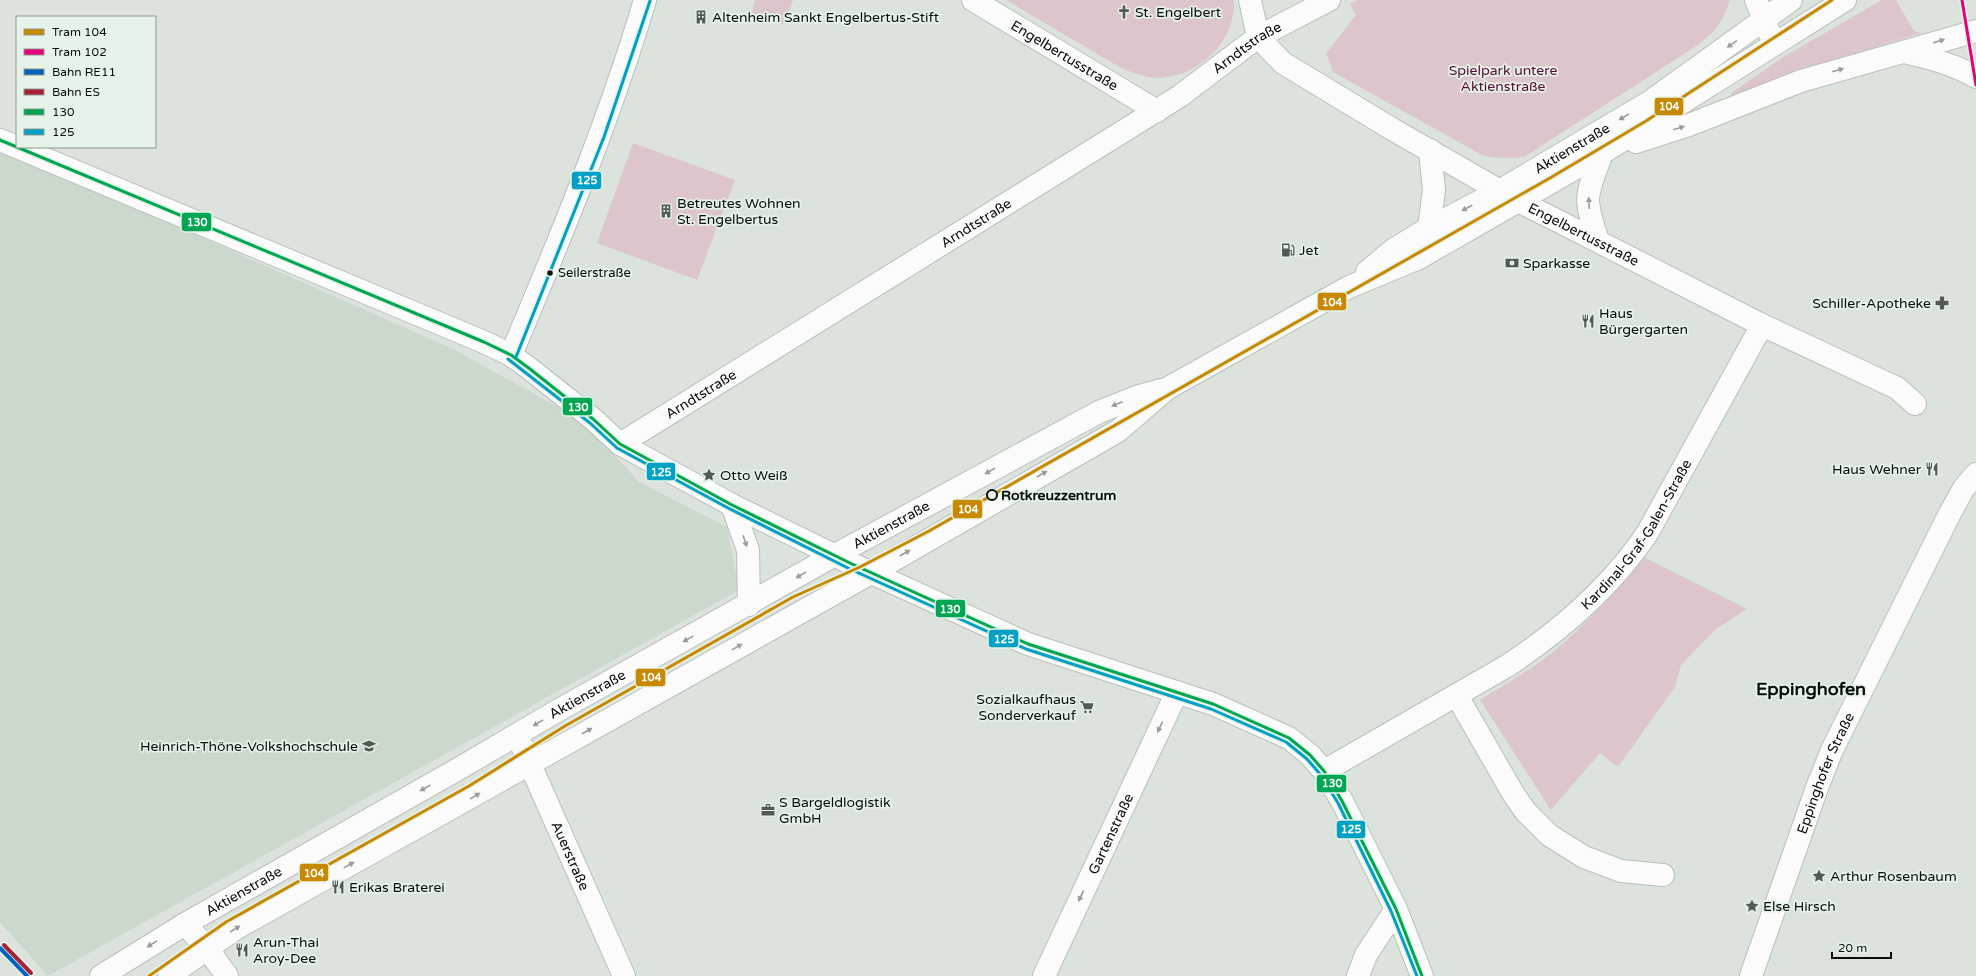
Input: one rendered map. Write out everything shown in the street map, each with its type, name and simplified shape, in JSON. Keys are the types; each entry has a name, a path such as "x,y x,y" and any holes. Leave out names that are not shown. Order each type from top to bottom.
{"street":[{"path":"511,355 570,209 603,121 645,0"},
{"name":"Engelbertusstraße","path":"973,0 1157,111"},
{"path":"1250,0 1258,37"},
{"name":"Arndtstraße","path":"620,444 1157,111 1210,76 1258,37 1329,0"},
{"path":"1756,0 1763,21 1776,43"},
{"name":"Aktienstraße","path":"170,976 235,929 465,802 528,763 871,573 1118,431 1168,388 1348,287 1419,258 1651,101 1791,0"},
{"name":"Aktienstraße","path":"1348,287 1394,250 1429,228 1510,196 1602,153 1845,0"},
{"path":"1598,241 1591,220 1588,200 1592,180 1602,153 1689,125 1801,81 1976,31"},
{"name":"Engelbertusstraße","path":"1258,37 1283,63 1510,196 1762,325 1897,388 1915,404"},
{"path":"1903,52 1933,58 1961,68 1976,77"},
{"path":"0,140 16,147"},
{"path":"19,148 484,342 511,355 593,419 620,444 732,505 871,573 1028,644 1213,704 1289,738 1310,755 1324,771 1364,842 1396,909 1422,976"},
{"path":"1429,228 1434,190 1430,150"},
{"name":"Kardinal-Graf-Galen-Straße","path":"1324,771 1457,696 1532,650 1591,600 1636,550 1670,495 1762,325"},
{"name":"Aktienstraße","path":"101,976 185,924 835,555 1099,412 1139,396 1168,388"},
{"name":"Eppinghofer Straße","path":"1751,976 1818,785 1832,750 1949,515 1964,488 1976,474"},
{"path":"732,505 748,550 748,605"},
{"name":"Gartenstraße","path":"1044,976 1177,692"},
{"path":"1457,696 1514,795 1526,812 1550,835 1584,857 1621,871 1663,875"},
{"name":"Auerstraße","path":"517,735 528,763 624,976"},
{"path":"1358,976 1366,955 1396,909"},
{"path":"185,924 207,948 226,976"}],"shaded area":[{"path":"0,148 455,350 585,422 639,482 727,527 739,590 48,976 0,922"}],"green space":[{"path":"755,0 793,0 784,24 751,18"},
{"path":"1006,0 1234,0 1233,15 1229,29 1222,42 1213,53 1190,70 1162,78 1152,78 1121,68"},
{"name":"Spielpark untere Aktienstraße","path":"1358,0 1729,0 1729,3 1720,23 1695,47 1524,157 1508,158 1482,155 1333,72 1326,53 1356,15 1350,4"},
{"path":"1882,0 1896,0 1914,31 1921,33 1795,72 1732,99 1731,93 1785,56"},
{"path":"633,143 735,180 697,280 597,243"},
{"path":"1645,558 1747,609 1716,629 1681,665 1675,687 1618,767 1600,753 1551,810 1480,700 1551,654 1604,604"}],"tram line":[{"name":"104","path":"149,976 226,922 469,786 565,726 793,597 860,567 929,531 1550,178 1646,121 1832,0"},
{"name":"102","path":"1962,0 1976,85"}],"rail line":[{"name":"ES","path":"4,945 31,973"},
{"name":"RE11","path":"0,948 27,976"}],"transit line":[{"name":"125","path":"516,357 604,137 650,1"},
{"name":"130","path":"0,140 16,147"},
{"name":"130","path":"19,148 484,342 511,355 593,419 620,444 732,505 852,564 1028,644 1213,704 1289,738 1310,755 1324,771 1342,801 1396,909 1422,976"},
{"name":"125","path":"508,359 590,423 617,448 730,509 850,569 1026,649 1211,709 1286,742 1307,759 1320,774 1338,803 1391,911 1417,976"}],"place":[{"name":"St. Engelbert","path":"1124,12"},
{"name":"Altenheim Sankt Engelbertus-Stift","path":"701,17"},
{"name":"Betreutes Wohnen St. Engelbertus","path":"666,211"},
{"name":"Jet","path":"1288,250"},
{"name":"Sparkasse","path":"1512,263"},
{"name":"Seilerstraße","path":"550,273"},
{"name":"Schiller-Apotheke","path":"1942,303"},
{"name":"Haus Bürgergarten","path":"1588,321"},
{"name":"Haus Wehner","path":"1932,469"},
{"name":"Otto Weiß","path":"709,475"},
{"name":"Rotkreuzzentrum","path":"992,495"},
{"name":"Sozialkaufhaus Sonderverkauf","path":"1087,707"},
{"name":"Heinrich-Thöne-Volkshochschule","path":"369,746"},
{"name":"S Bargeldlogistik GmbH","path":"768,810"},
{"name":"Arthur Rosenbaum","path":"1819,876"},
{"name":"Erikas Braterei","path":"338,887"},
{"name":"Else Hirsch","path":"1752,906"},
{"name":"Arun-Thai Aroy-Dee","path":"242,950"}],"district":[{"name":"Eppinghofen","path":"1811,689"}]}
